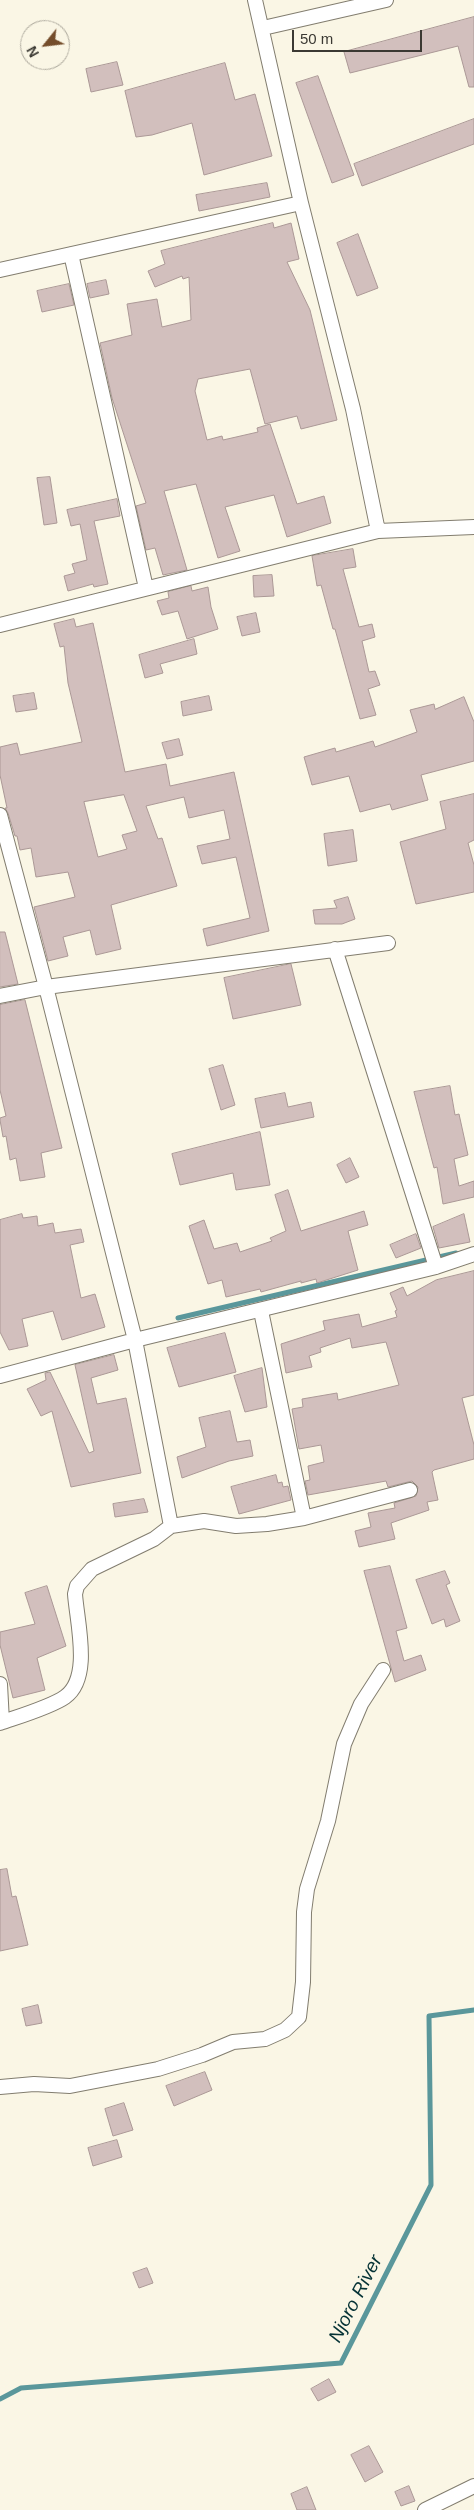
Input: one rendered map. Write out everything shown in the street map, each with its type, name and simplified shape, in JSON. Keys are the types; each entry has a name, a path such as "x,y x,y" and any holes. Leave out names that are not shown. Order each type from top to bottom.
{"street":[{"path":"255,0 263,28 301,203 353,409 378,531"},
{"path":"263,28 386,0"},
{"path":"0,270 301,203"},
{"path":"71,254 146,588"},
{"path":"0,625 378,531 474,527"},
{"path":"0,815 46,987 134,1340 170,1526"},
{"path":"0,996 46,987 388,942"},
{"path":"335,949 436,1267"},
{"path":"0,1376 134,1340 261,1311 436,1267 474,1254"},
{"path":"261,1311 304,1518"},
{"path":"0,1684 1,1722 65,1697 79,1679 81,1660 75,1594 77,1586 92,1569 154,1539 170,1526 204,1521 236,1526 304,1518 410,1490"},
{"path":"0,2087 34,2084 70,2086 158,2069 233,2042 265,2039 285,2030 299,2017 304,1982 304,1912 307,1889 328,1821 344,1744 361,1704 383,1670"},
{"path":"424,2510 474,2486"}],"building":[{"path":"474,17 474,87 469,87 458,46 350,73 344,52"},
{"path":"117,62 123,85 91,92 86,69"},
{"path":"225,63 235,100 255,94 272,156 204,175 192,123 152,135 136,137 125,91"},
{"path":"318,76 354,175 332,183 296,83"},
{"path":"474,119 474,144 362,186 354,164"},
{"path":"267,183 270,197 199,211 196,195"},
{"path":"273,223 274,228 291,223 299,259 287,262 310,310 337,420 301,429 297,416 265,424 250,369 198,379 195,391 207,440 222,436 223,440 258,432 257,428 270,424 297,504 324,496 331,523 287,537 274,495 225,507 240,551 218,558 196,484 164,491 187,570 163,575 155,548 146,550 136,506 146,503 112,398 100,343 132,335 127,304 157,299 162,327 191,320 189,277 183,279 182,276 155,287 148,271 165,264 161,251"},
{"path":"358,234 378,288 357,296 337,243"},
{"path":"106,280 109,294 90,298 87,284"},
{"path":"69,284 74,305 42,312 37,291"},
{"path":"50,477 57,523 44,525 37,478"},
{"path":"117,499 120,516 94,521 108,584 94,587 93,584 68,591 64,576 75,573 72,564 87,560 80,524 71,526 67,510"},
{"path":"353,549 356,567 343,569 359,627 372,624 375,637 362,641 369,672 375,671 380,685 368,689 376,715 360,719 321,585 317,586 312,556"},
{"path":"272,575 274,596 254,597 253,576"},
{"path":"191,586 192,591 208,587 211,607 218,629 187,639 178,611 162,615 157,601 169,598 168,592"},
{"path":"256,613 260,632 242,636 237,617"},
{"path":"74,619 76,627 93,623 125,772 166,764 170,786 234,772 269,931 207,946 203,929 250,918 236,857 202,864 197,846 230,839 224,810 189,818 184,797 146,806 158,839 162,838 177,886 111,905 121,949 96,955 90,930 63,937 68,956 48,961 34,907 75,897 68,872 36,877 31,848 20,850 17,836 15,836 5,808 7,808 0,775 0,747 17,743 20,755 82,742 68,683 64,646 60,647 54,624","holes":["124,795 137,831 122,835 127,849 98,857 84,802"]},
{"path":"194,639 197,654 160,664 163,673 145,678 139,655"},
{"path":"34,693 37,709 16,712 13,696"},
{"path":"209,696 212,710 183,716 181,702"},
{"path":"464,697 474,722 474,761 421,775 428,800 392,810 390,804 360,812 349,776 312,785 304,757 335,748 336,752 373,741 375,747 417,732 410,710 434,704 435,709"},
{"path":"179,739 183,755 167,759 162,743"},
{"path":"474,794 474,840 468,843 474,865 474,892 416,904 400,842 446,829 440,802"},
{"path":"353,830 357,861 328,866 324,834"},
{"path":"348,897 355,919 342,924 315,924 313,910 337,908 334,901"},
{"path":"0,932 5,932 18,984 0,987"},
{"path":"291,964 301,1005 233,1019 224,978"},
{"path":"25,1000 62,1148 41,1153 45,1177 20,1181 16,1158 10,1160 6,1136 3,1137 0,1120 0,1118 6,1116 0,1090 0,1005"},
{"path":"223,1065 235,1105 221,1110 209,1069"},
{"path":"450,1086 455,1115 459,1114 468,1155 454,1159 459,1186 474,1181 474,1197 443,1204 437,1167 434,1168 414,1092"},
{"path":"285,1093 288,1107 311,1102 314,1117 261,1128 255,1099"},
{"path":"260,1132 270,1185 236,1190 233,1173 180,1185 172,1154"},
{"path":"350,1158 359,1177 346,1183 337,1165"},
{"path":"288,1190 301,1231 364,1211 368,1225 348,1231 358,1270 317,1283 316,1279 301,1283 301,1281 261,1292 260,1289 226,1297 222,1280 208,1284 189,1226 204,1220 214,1249 237,1243 240,1252 272,1241 270,1238 286,1231 275,1195"},
{"path":"22,1214 23,1218 37,1216 38,1226 53,1223 55,1233 81,1229 84,1242 70,1245 81,1298 95,1294 105,1327 62,1340 53,1311 22,1319 28,1346 9,1350 0,1332 0,1220"},
{"path":"464,1214 470,1242 439,1248 433,1227"},
{"path":"416,1234 421,1248 396,1258 390,1245"},
{"path":"474,1271 474,1395 462,1398 474,1445 474,1459 434,1470 432,1472 438,1500 427,1502 429,1510 391,1523 395,1539 359,1547 355,1531 371,1527 368,1513 395,1508 394,1503 416,1496 418,1487 412,1481 388,1487 386,1481 308,1495 305,1481 310,1480 308,1466 324,1462 321,1445 299,1449 292,1409 303,1407 302,1399 337,1393 338,1400 399,1385 386,1342 352,1348 350,1338 320,1348 321,1352 309,1356 312,1367 286,1373 281,1344 325,1330 323,1321 359,1314 362,1327 397,1317 395,1311 397,1310 390,1293 403,1287 407,1296 436,1280"},
{"path":"225,1333 236,1372 179,1387 167,1348"},
{"path":"114,1355 118,1370 91,1378 97,1404 126,1398 141,1473 71,1487 52,1411 41,1416 27,1389 46,1380 45,1373 50,1372 89,1453 94,1451 75,1365"},
{"path":"262,1368 267,1407 245,1412 234,1376"},
{"path":"230,1411 237,1442 250,1440 253,1456 229,1461 182,1478 177,1457 206,1447 199,1418"},
{"path":"276,1475 278,1483 282,1482 283,1487 288,1486 291,1500 239,1514 231,1487"},
{"path":"144,1499 148,1512 115,1517 113,1504"},
{"path":"390,1566 407,1628 396,1631 404,1661 421,1655 426,1670 395,1682 364,1571"},
{"path":"445,1571 450,1583 446,1585 460,1621 446,1627 444,1619 432,1624 416,1580"},
{"path":"47,1586 66,1646 37,1658 45,1690 13,1698 0,1645 0,1632 35,1624 25,1593"},
{"path":"7,1869 12,1897 16,1896 28,1945 0,1951 0,1870"},
{"path":"38,2005 42,2023 26,2026 22,2009"},
{"path":"205,2072 212,2090 174,2106 166,2086"},
{"path":"124,2103 133,2130 113,2136 105,2109"},
{"path":"117,2140 122,2157 93,2166 88,2148"},
{"path":"147,2268 153,2283 139,2288 133,2273"},
{"path":"329,2379 336,2392 318,2401 311,2389"},
{"path":"369,2446 383,2472 365,2482 351,2455"},
{"path":"409,2486 415,2501 401,2506 395,2492"},
{"path":"307,2487 316,2510 297,2510 291,2494"}],"waterway":[{"path":"178,1318 456,1253"},
{"name":"Njoro River","path":"0,2399 21,2388 341,2363 431,2185 429,2016 474,2010"}]}
